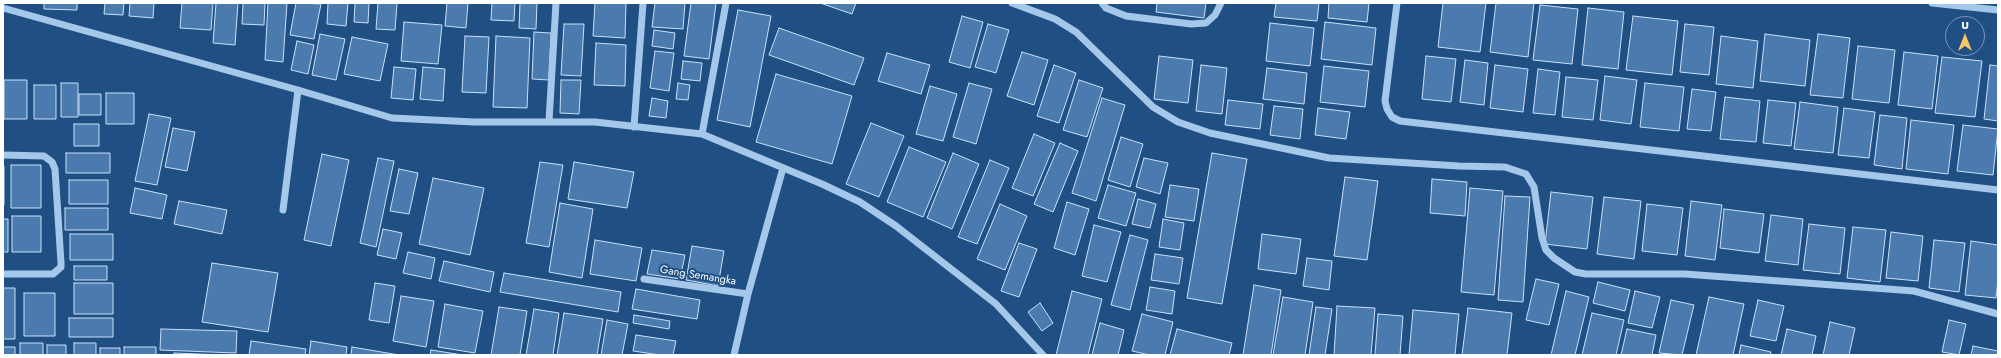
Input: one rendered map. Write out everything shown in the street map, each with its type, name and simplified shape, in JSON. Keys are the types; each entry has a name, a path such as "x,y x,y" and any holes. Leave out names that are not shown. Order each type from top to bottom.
{"street":[{"path":"549,121 556,3"},
{"path":"634,127 643,3"},
{"path":"702,134 726,3"},
{"path":"1012,3 1055,19 1076,32 1153,107 1178,122 1210,133 1329,158 1459,166 1505,167 1526,174 1534,187 1542,238 1546,250 1554,258 1575,272 1586,274 1685,274 1914,291 1998,314"},
{"path":"1102,3 1106,8 1126,16 1191,24 1206,23 1215,15 1221,3"},
{"path":"1397,3 1385,101 1387,109 1392,117 1400,121 1998,190"},
{"path":"1932,3 1998,10"},
{"path":"3,8 298,90 392,118 474,122 595,122 702,134 860,202 896,226 996,304 1043,355"},
{"path":"283,210 298,90"},
{"path":"3,154 44,156 52,162 55,169 61,263 61,267 53,274 3,274"},
{"path":"734,355 748,294 783,168"},
{"name":"Gang Semangka","path":"644,279 748,294"}],"building":[{"path":"44,3 77,3 77,10 44,9"},
{"path":"105,3 124,3 123,15 104,14"},
{"path":"130,3 154,3 153,18 129,16"},
{"path":"182,3 213,3 211,30 180,28"},
{"path":"216,3 238,3 235,45 213,43"},
{"path":"243,3 265,3 264,25 242,24"},
{"path":"268,3 287,3 283,62 265,60"},
{"path":"296,3 321,4 314,39 290,35"},
{"path":"328,3 348,3 346,26 327,24"},
{"path":"355,3 369,3 368,23 354,22"},
{"path":"378,3 397,3 395,30 376,29"},
{"path":"447,3 468,3 466,28 445,26"},
{"path":"492,3 515,3 514,21 491,20"},
{"path":"520,3 537,3 536,29 519,28"},
{"path":"595,3 626,3 625,38 593,36"},
{"path":"655,3 685,3 683,29 652,27"},
{"path":"691,3 716,3 709,59 684,56"},
{"path":"820,3 856,3 852,14"},
{"path":"1157,3 1206,3 1204,18 1156,12"},
{"path":"1276,3 1319,3 1317,21 1274,17"},
{"path":"1329,3 1369,3 1367,22 1328,18"},
{"path":"1443,3 1486,3 1480,52 1438,47"},
{"path":"1496,3 1534,3 1528,57 1490,52"},
{"path":"1540,5 1578,9 1572,64 1533,60"},
{"path":"1588,8 1624,12 1618,69 1582,65"},
{"path":"738,10 771,16 750,127 717,120"},
{"path":"962,16 983,22 970,68 949,62"},
{"path":"1633,16 1678,21 1672,75 1626,70"},
{"path":"404,22 442,25 438,64 401,61"},
{"path":"1325,22 1376,28 1372,65 1321,59"},
{"path":"1270,23 1314,28 1310,66 1266,61"},
{"path":"564,24 584,24 581,76 561,75"},
{"path":"988,24 1009,30 996,73 975,67"},
{"path":"1685,24 1714,27 1709,75 1680,72"},
{"path":"779,28 864,58 854,85 769,55"},
{"path":"654,30 675,33 673,49 652,46"},
{"path":"534,32 551,33 549,80 532,79"},
{"path":"320,34 345,39 336,80 312,75"},
{"path":"1765,34 1810,40 1805,86 1760,81"},
{"path":"1818,34 1850,38 1843,98 1810,95"},
{"path":"465,36 489,37 486,93 462,92"},
{"path":"496,36 530,38 527,108 493,107"},
{"path":"1721,36 1758,41 1753,88 1716,84"},
{"path":"352,37 388,44 380,81 344,74"},
{"path":"297,41 314,45 308,74 291,70"},
{"path":"596,43 626,45 625,86 594,85"},
{"path":"1858,46 1895,50 1889,103 1852,99"},
{"path":"655,51 674,53 669,91 650,88"},
{"path":"1022,52 1048,60 1034,105 1007,96"},
{"path":"1904,52 1938,56 1932,109 1898,105"},
{"path":"887,53 930,65 921,94 878,81"},
{"path":"1159,56 1193,60 1188,103 1154,99"},
{"path":"1426,56 1456,59 1451,102 1422,99"},
{"path":"1942,57 1982,61 1975,117 1935,113"},
{"path":"1465,60 1488,63 1484,105 1460,102"},
{"path":"683,61 702,63 700,81 681,79"},
{"path":"1054,65 1076,73 1059,123 1037,116"},
{"path":"1201,65 1227,68 1222,114 1196,111"},
{"path":"1495,65 1528,69 1523,112 1490,108"},
{"path":"1990,65 1998,66 1998,121 1984,119"},
{"path":"1324,66 1369,71 1365,107 1320,102"},
{"path":"394,67 416,69 413,100 391,98"},
{"path":"423,67 445,69 443,101 420,99"},
{"path":"1267,68 1307,73 1304,104 1263,99"},
{"path":"1538,69 1560,72 1555,115 1533,113"},
{"path":"776,74 852,96 832,164 756,142"},
{"path":"1605,76 1637,80 1631,124 1600,120"},
{"path":"1566,77 1598,80 1593,120 1562,117"},
{"path":"4,80 27,80 27,119 4,119"},
{"path":"561,80 581,80 579,114 560,113"},
{"path":"1079,80 1103,88 1087,137 1063,130"},
{"path":"61,83 78,83 78,117 61,117"},
{"path":"678,83 690,85 688,100 676,99"},
{"path":"969,83 992,89 976,144 953,137"},
{"path":"1645,83 1684,87 1679,131 1640,127"},
{"path":"34,85 56,85 56,119 34,119"},
{"path":"930,86 957,94 943,141 916,134"},
{"path":"1692,89 1716,92 1711,131 1687,129"},
{"path":"106,93 134,93 134,124 106,124"},
{"path":"79,94 101,94 101,115 79,115"},
{"path":"1725,97 1760,101 1756,142 1720,139"},
{"path":"652,98 668,101 666,118 649,116"},
{"path":"1102,98 1125,105 1096,201 1072,193"},
{"path":"1228,100 1263,104 1260,129 1225,125"},
{"path":"1768,100 1796,103 1791,146 1763,143"},
{"path":"1800,102 1838,107 1833,153 1794,149"},
{"path":"1274,106 1303,109 1300,139 1270,135"},
{"path":"1318,108 1350,112 1346,139 1315,135"},
{"path":"1844,108 1875,112 1869,158 1838,155"},
{"path":"149,114 171,118 157,185 135,181"},
{"path":"1880,115 1907,118 1902,169 1874,165"},
{"path":"1911,120 1954,125 1948,174 1906,169"},
{"path":"871,123 904,136 879,197 846,184"},
{"path":"74,124 99,124 99,146 74,146"},
{"path":"1963,125 1998,129 1993,175 1957,171"},
{"path":"173,128 195,132 187,171 165,167"},
{"path":"1034,134 1055,143 1033,196 1012,188"},
{"path":"1121,137 1143,144 1130,187 1108,180"},
{"path":"1060,143 1078,151 1053,212 1034,204"},
{"path":"909,147 946,162 923,217 887,202"},
{"path":"66,153 110,153 110,173 66,173"},
{"path":"953,153 979,164 952,229 927,218"},
{"path":"1212,153 1247,159 1222,304 1187,298"},
{"path":"322,154 349,160 331,246 304,240"},
{"path":"378,158 394,161 376,247 360,243"},
{"path":"1144,158 1168,163 1160,194 1136,187"},
{"path":"990,160 1009,168 977,244 958,237"},
{"path":"540,162 563,165 549,247 526,243"},
{"path":"574,162 634,172 627,208 568,199"},
{"path":"11,165 41,165 41,208 11,208"},
{"path":"4,166 4,205 3,205"},
{"path":"399,169 418,173 409,214 390,211"},
{"path":"1345,177 1378,181 1367,260 1334,256"},
{"path":"433,178 484,188 470,255 419,244"},
{"path":"1432,179 1467,182 1465,216 1430,213"},
{"path":"69,180 108,180 108,204 69,204"},
{"path":"1108,185 1136,193 1126,226 1098,218"},
{"path":"1170,185 1199,189 1194,221 1165,217"},
{"path":"135,188 167,195 162,219 130,213"},
{"path":"1470,188 1503,191 1494,295 1461,292"},
{"path":"1551,192 1593,197 1587,249 1545,244"},
{"path":"1505,196 1530,197 1523,302 1498,300"},
{"path":"1604,197 1641,201 1634,259 1597,254"},
{"path":"1138,199 1156,204 1150,228 1132,224"},
{"path":"179,201 227,210 222,234 174,224"},
{"path":"1691,201 1722,205 1715,260 1685,256"},
{"path":"1067,202 1089,209 1075,255 1054,248"},
{"path":"560,203 593,209 582,278 549,272"},
{"path":"1000,204 1027,216 1005,270 977,259"},
{"path":"1647,204 1683,208 1677,255 1642,251"},
{"path":"65,208 108,208 108,230 65,230"},
{"path":"1724,209 1764,214 1759,253 1720,248"},
{"path":"1771,215 1803,219 1798,265 1765,261"},
{"path":"12,216 41,216 41,252 12,252"},
{"path":"3,219 8,219 8,252 3,252"},
{"path":"1163,219 1184,223 1180,250 1159,247"},
{"path":"1809,224 1845,228 1840,274 1803,270"},
{"path":"1094,225 1121,232 1107,282 1082,276"},
{"path":"1853,227 1886,230 1880,282 1847,278"},
{"path":"383,229 402,233 396,259 377,255"},
{"path":"1891,232 1923,236 1918,281 1886,278"},
{"path":"70,234 113,234 113,260 70,260"},
{"path":"1262,234 1301,239 1296,274 1258,269"},
{"path":"1130,235 1148,240 1130,310 1111,305"},
{"path":"595,240 642,248 636,281 590,274"},
{"path":"1934,240 1965,243 1959,292 1929,288"},
{"path":"1971,241 1998,245 1998,280 1996,298 1965,295"},
{"path":"1019,243 1037,249 1019,297 1001,291"},
{"path":"692,246 724,251 718,286 686,280"},
{"path":"652,250 685,255 680,279 647,274"},
{"path":"408,252 435,258 431,279 403,273"},
{"path":"1155,254 1183,258 1179,284 1151,280"},
{"path":"1307,258 1332,261 1329,290 1303,286"},
{"path":"444,261 494,272 490,292 439,281"},
{"path":"212,263 278,273 268,332 202,322"},
{"path":"74,266 107,266 107,280 74,280"},
{"path":"504,273 621,292 618,312 500,292"},
{"path":"1536,279 1559,284 1549,325 1526,320"},
{"path":"1598,282 1630,290 1625,311 1593,303"},
{"path":"74,283 113,283 113,314 74,314"},
{"path":"375,283 395,286 389,323 369,320"},
{"path":"1254,285 1281,290 1271,355 1243,355"},
{"path":"1150,287 1175,291 1172,314 1146,310"},
{"path":"3,288 15,288 15,339 3,339"},
{"path":"636,289 700,300 697,319 632,309"},
{"path":"1072,291 1102,299 1088,355 1056,355"},
{"path":"1566,291 1589,297 1575,355 1551,355"},
{"path":"1635,291 1660,297 1652,328 1628,323"},
{"path":"24,293 55,293 55,336 24,336"},
{"path":"401,296 434,301 426,347 393,341"},
{"path":"1283,297 1313,302 1305,355 1273,355"},
{"path":"1709,297 1744,304 1733,355 1696,355"},
{"path":"1671,300 1694,305 1682,355 1659,353"},
{"path":"1758,300 1784,306 1776,341 1750,336"},
{"path":"1040,303 1053,323 1042,331 1028,312"},
{"path":"445,304 483,311 475,353 438,347"},
{"path":"1337,306 1375,308 1371,355 1334,355"},
{"path":"499,307 527,311 520,355 491,355"},
{"path":"1316,307 1332,309 1325,355 1309,355"},
{"path":"1468,308 1512,313 1507,355 1462,355"},
{"path":"534,309 559,313 553,355 526,355"},
{"path":"1413,310 1459,314 1455,355 1409,355"},
{"path":"564,313 603,319 597,355 557,355"},
{"path":"1592,313 1624,320 1616,355 1582,355"},
{"path":"1142,314 1173,322 1165,355 1150,355 1132,351"},
{"path":"1378,314 1403,316 1400,355 1375,355"},
{"path":"634,315 670,321 669,329 633,323"},
{"path":"69,318 113,318 113,337 69,337"},
{"path":"607,320 628,324 622,355 601,355"},
{"path":"1949,320 1966,324 1959,355 1942,352"},
{"path":"1830,322 1855,328 1849,355 1823,355"},
{"path":"1100,323 1124,330 1118,355 1092,355"},
{"path":"161,329 237,331 236,353 160,350"},
{"path":"1177,329 1232,343 1229,355 1170,355"},
{"path":"1627,329 1656,335 1652,355 1621,355"},
{"path":"1787,329 1816,336 1812,355 1781,355"},
{"path":"636,335 676,341 673,355 660,355 633,351"},
{"path":"251,341 306,349 305,355 249,355"},
{"path":"311,341 347,347 346,355 309,355"},
{"path":"20,343 43,343 43,355 20,355"},
{"path":"74,343 96,343 96,355 74,355"},
{"path":"47,345 66,345 66,355 47,355"},
{"path":"1741,345 1771,352 1770,355 1739,355"},
{"path":"1973,346 1998,351 1998,355 1971,355"},
{"path":"3,347 15,347 15,355 3,355"},
{"path":"124,347 156,347 156,355 124,355"},
{"path":"352,347 399,355 351,355"},
{"path":"100,348 120,348 120,355 100,355"},
{"path":"431,350 463,355 430,355"},
{"path":"174,353 222,355 174,355"}]}
